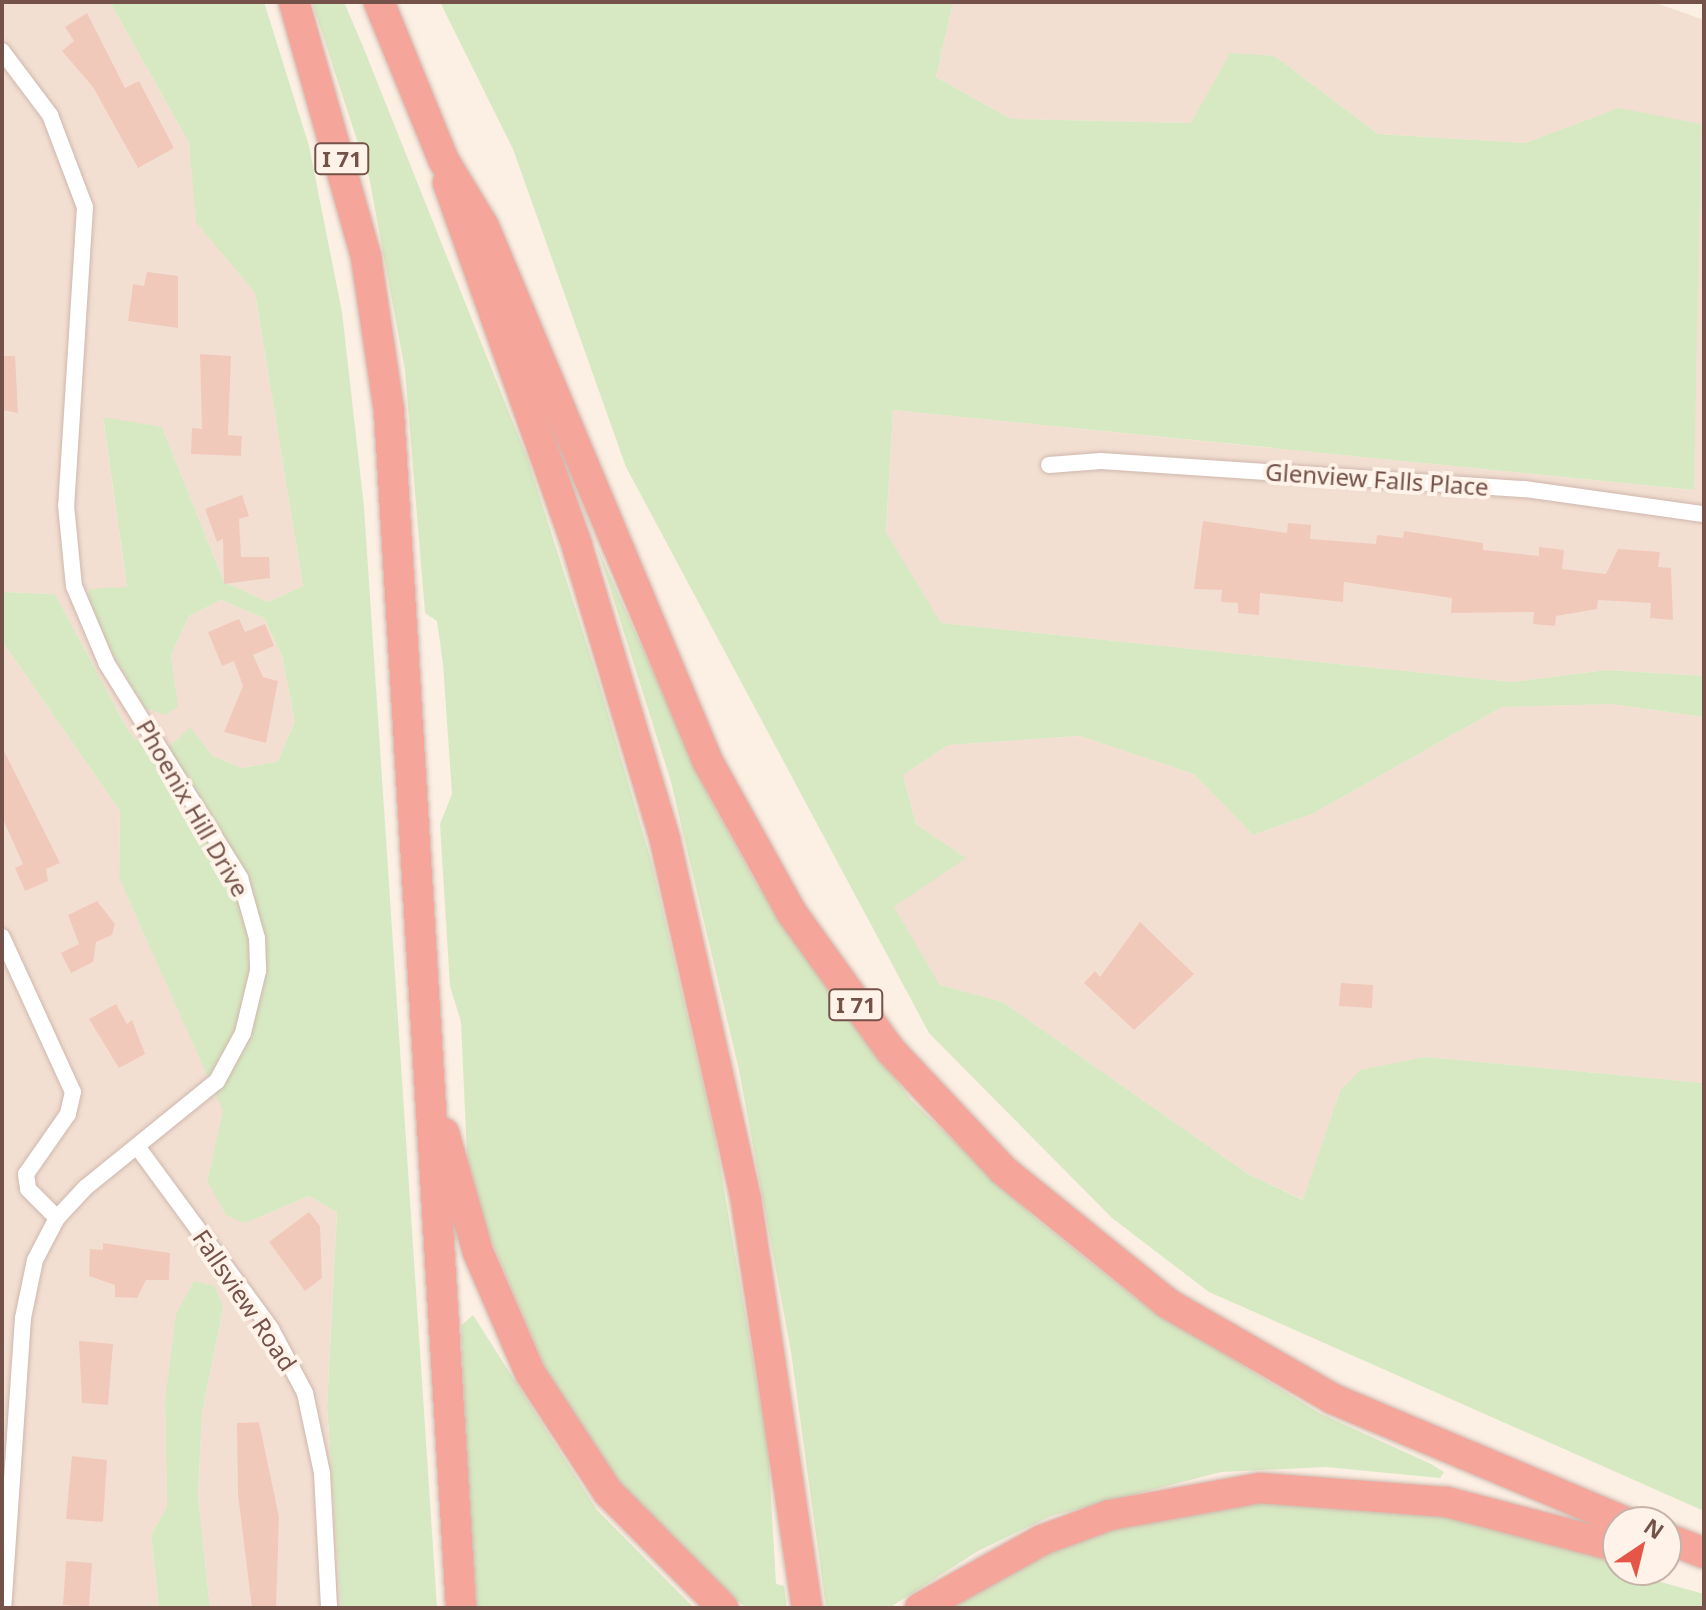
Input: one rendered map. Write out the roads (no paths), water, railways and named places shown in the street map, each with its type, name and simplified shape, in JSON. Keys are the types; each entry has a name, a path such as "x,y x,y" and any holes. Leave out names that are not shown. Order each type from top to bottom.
{"highway":[{"name":"I 71","path":"294,2 340,149 380,340 436,1104 478,1252 530,1373 608,1492 723,1608"},
{"name":"I 71","path":"379,2 444,161 484,227 643,616 748,839 845,992 931,1097 1095,1249 1248,1355 1400,1430 1602,1512"},
{"path":"444,161 454,215 577,546 665,840 749,1212 807,1608"},
{"path":"436,1104 434,1188 461,1608"},
{"path":"920,1608 1042,1540 1110,1515 1260,1488 1447,1502 1602,1543"},
{"path":"1682,1544 1704,1553"},
{"path":"1682,1566 1704,1574"}],"street":[{"name":"Phoenix Hill Drive","path":"2,51 50,115 85,207 66,505 74,586 107,664 240,878 257,938 253,1005 217,1081 57,1218 26,1295 3,1608"},
{"name":"Glenview Falls Place","path":"1049,465 1101,461 1509,488 1704,514"},
{"path":"2,937 73,1092 68,1114 26,1174 28,1189 57,1218"},
{"name":"Fallsview Road","path":"139,1149 271,1329 305,1393 322,1473 329,1608"}]}
